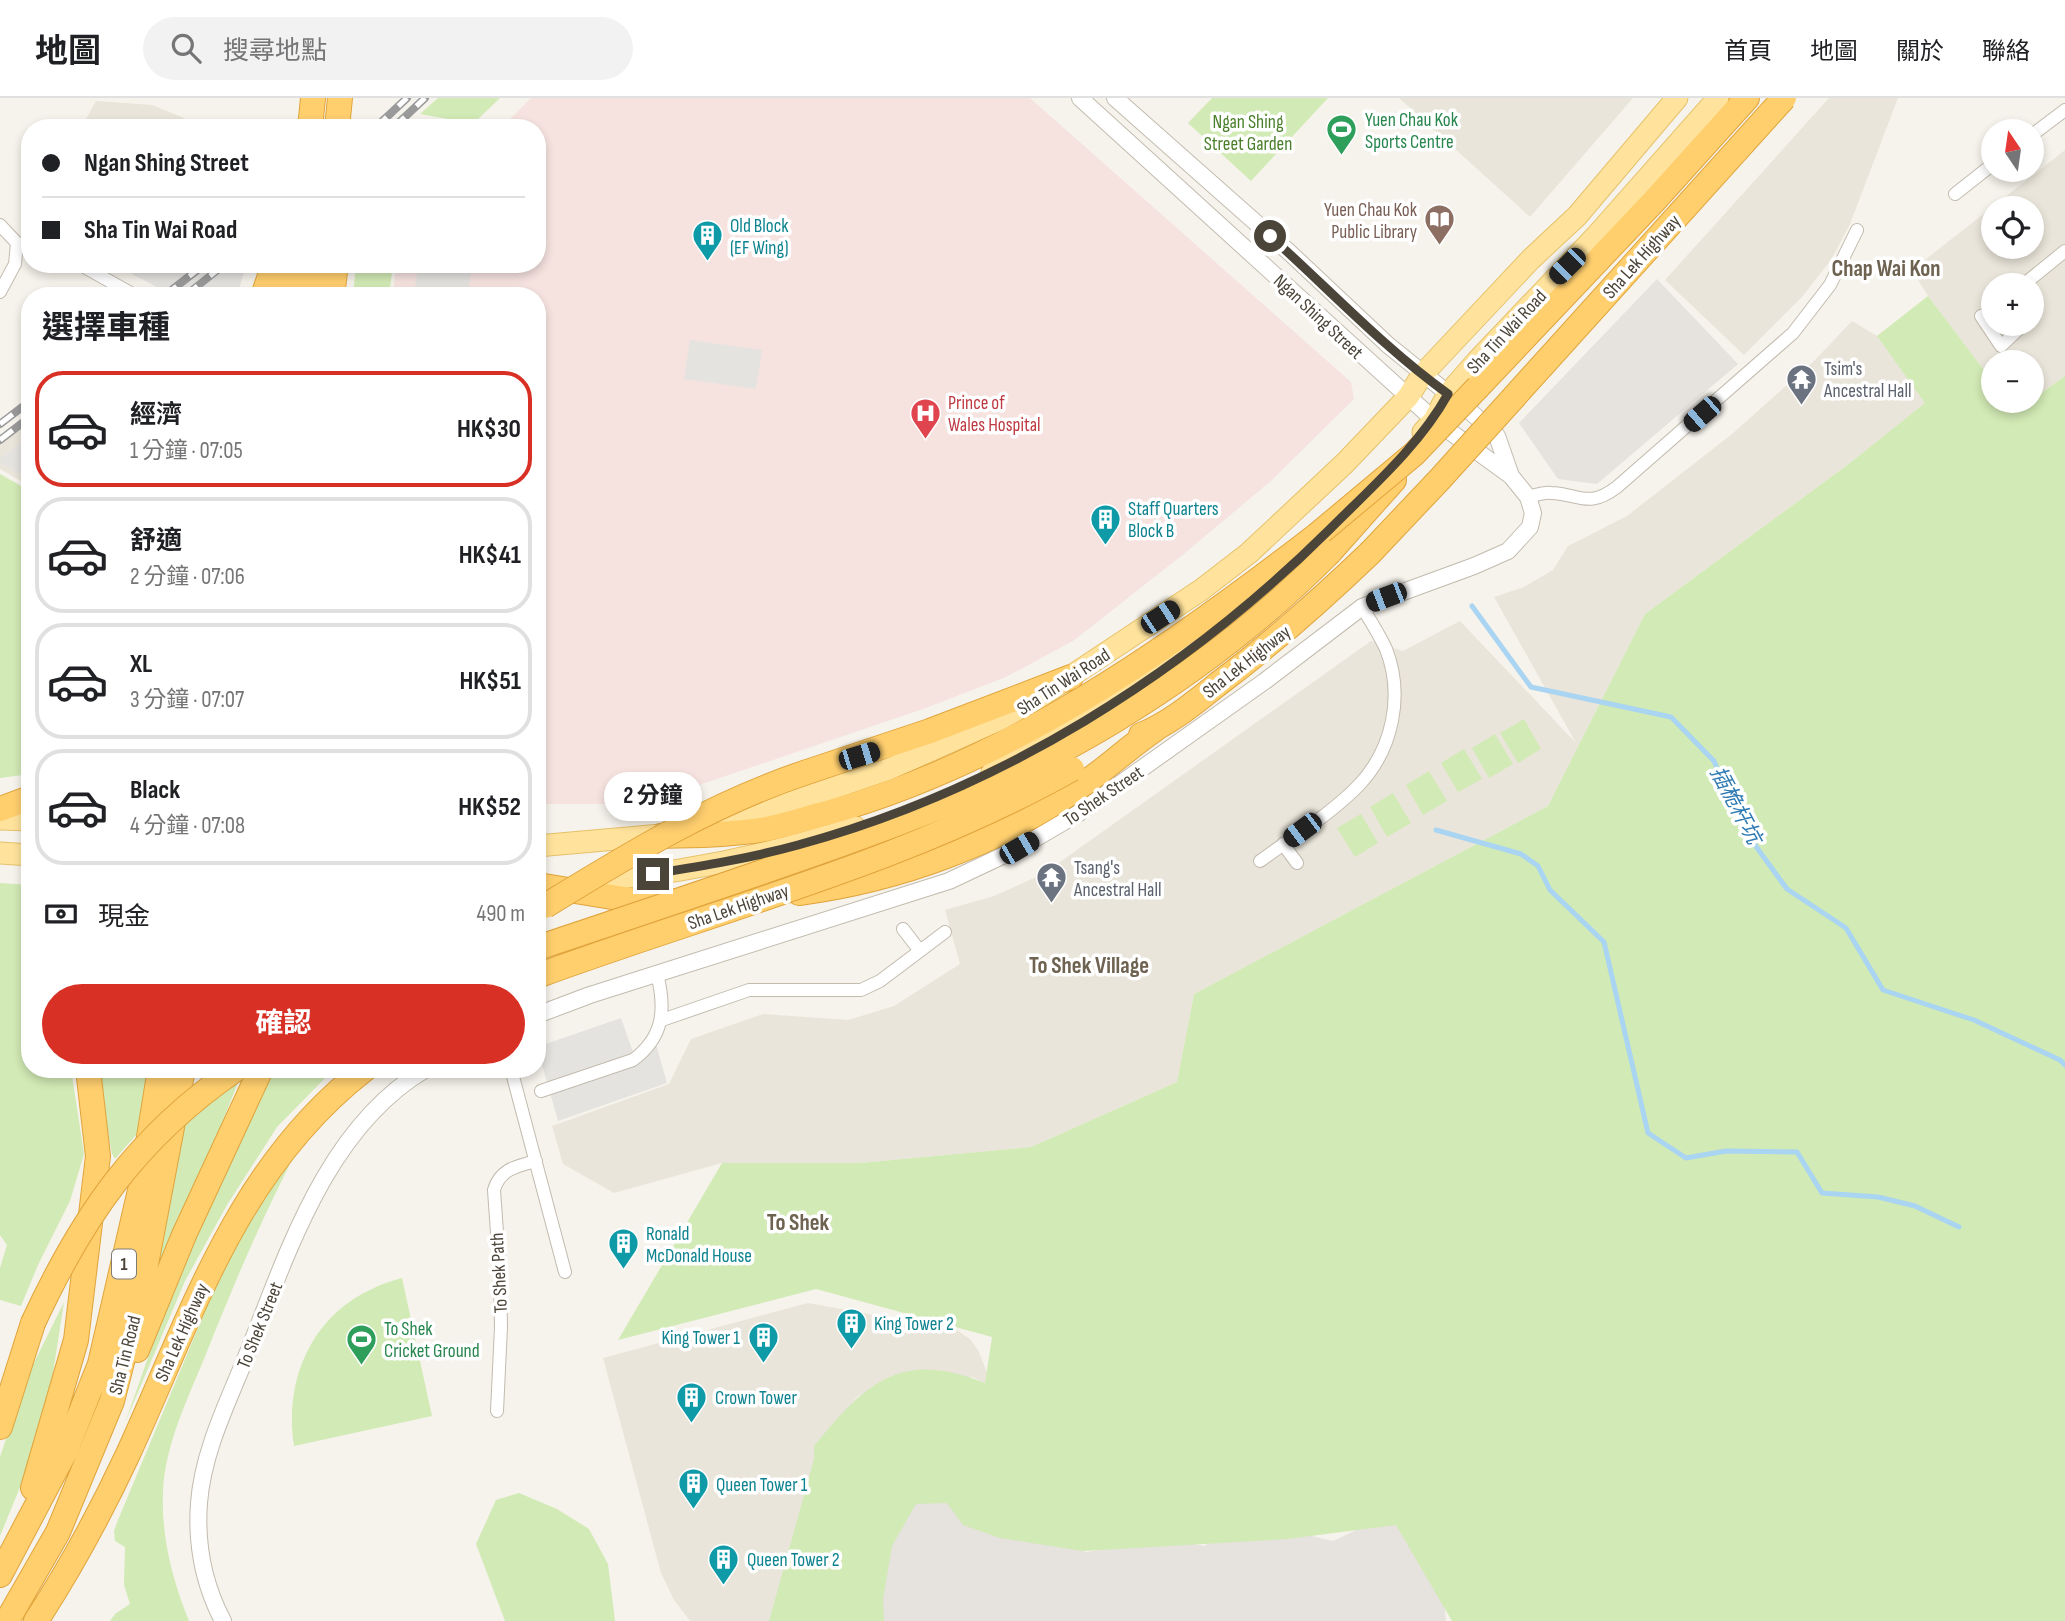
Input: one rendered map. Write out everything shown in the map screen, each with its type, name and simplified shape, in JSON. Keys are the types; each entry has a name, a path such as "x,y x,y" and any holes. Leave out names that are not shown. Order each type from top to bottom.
{"highway":[{"path":"311,119 313,98"},
{"name":"Sha Lek Highway","path":"546,945 804,858 935,809 1032,765 1115,720 1238,635 1329,553 1414,454 1656,200 1747,98"},
{"name":"Sha Lek Highway","path":"546,973 826,876 924,839 1008,803 1126,741 1154,730 1256,655 1370,553 1440,480 1784,98"},
{"path":"656,836 765,829 789,823 894,791 990,749 1062,710 1213,614 1317,535 1414,454"},
{"path":"546,905 688,821 766,786 930,732 1071,677"},
{"path":"546,886 649,903 766,896 829,888 928,863 966,849 1018,824 1082,785 1154,730"},
{"path":"0,809 21,801"},
{"path":"17,1543 76,1340 98,1156 89,1078"},
{"name":"Sha Tin Road","path":"0,1574 65,1452 100,1364 141,1186 159,1078"},
{"name":"Sha Tin Road","path":"7,1621 58,1532 112,1401 146,1267 181,1078"},
{"path":"0,1427 33,1323 74,1242 121,1173 173,1119 225,1078"},
{"path":"112,1401 128,1372 184,1235 257,1078"},
{"name":"Sha Lek Highway","path":"36,1621 81,1547 113,1485 201,1286 239,1214 292,1139 355,1078"}],"main road":[{"name":"Sha Tin Wai Road","path":"546,845 656,836 790,802 889,769 1002,719 1071,677 1201,590 1249,552 1328,481 1408,397 1422,375 1531,259 1577,216 1677,98"},
{"name":"Sha Tin Wai Road","path":"546,884 695,867 798,845 899,812 1000,768 1116,701 1241,610 1294,565 1373,487 1433,420 1448,394 1596,236 1718,98"},
{"path":"0,819 21,820"},
{"path":"0,853 21,854"}],"street":[{"name":"Ngan Shing Street","path":"1080,98 1433,420"},
{"name":"Ngan Shing Street","path":"1115,98 1422,375 1448,394"},
{"path":"2044,126 2065,110"},
{"path":"1955,194 1981,173"},
{"path":"0,225 21,242"},
{"path":"1433,420 1511,476 1528,497 1546,492 1574,498 1594,498 1617,487 1793,333 1830,285 1857,230"},
{"path":"0,292 21,249"},
{"path":"2038,273 2065,251"},
{"path":"95,273 120,287"},
{"path":"1994,336 2001,346 2012,336"},
{"path":"1448,394 1497,436 1511,476"},
{"name":"To Shek Street","path":"546,1012 949,881 1019,848 1079,813 1265,681 1340,621 1362,607 1508,551 1530,527 1533,513 1528,497"},
{"path":"1260,861 1358,785 1375,763 1390,732 1395,697 1391,665 1377,632 1362,607"},
{"path":"1283,844 1297,863"},
{"path":"903,929 920,951"},
{"path":"662,1020 749,990 861,990 874,985 945,932"},
{"path":"541,1091 633,1060 644,1052 662,1020 663,996 657,974"},
{"name":"To Shek Street","path":"223,1621 202,1562 198,1521 204,1469 217,1430 299,1226 315,1194 344,1149 383,1103 415,1078"},
{"path":"513,1078 565,1272"},
{"name":"To Shek Path","path":"497,1411 501,1327 494,1190 498,1179 505,1172 536,1161"}],"shaded area":[{"name":"Prince of Wales Hospital","path":"531,98 1030,98 1351,382 1354,399 1272,480 1185,553 1073,641 1006,677 926,708 643,804 546,804 546,287 394,287 395,273 546,273 546,119 510,119"},
{"path":"1399,98 1633,98 1530,217"},
{"path":"1829,98 1898,98 1850,224 1831,260 1802,297 1744,355 1665,280"},
{"path":"96,101 152,105 184,118 184,119 86,119"},
{"path":"2065,150 2065,376 2044,391 2044,350 1981,350 1981,366 1928,296 1912,270 1981,216 1981,259 2044,259 2044,196 2006,196 2024,182 2044,182 2044,166"},
{"path":"244,273 240,287 157,287 132,274"},
{"path":"417,273 471,273 469,287 415,287"},
{"path":"1657,279 1738,364 1597,484 1558,479 1519,423"},
{"path":"1852,321 1877,336 1926,403 1850,463 1645,614 1548,806 1194,994 1177,1082 1031,1147 860,1163 722,1163 614,1193 563,1164 552,1126 669,1084 691,1039 763,1014 848,1020 894,1006 960,964 945,910 994,896 1043,874 1371,641 1403,651 1460,621 1576,743 1494,597 1524,587 1553,570 1568,546 1627,516 1732,434 1814,361"},
{"path":"690,340 762,350 756,389 684,379"},
{"path":"21,420 21,481 0,469 0,434 6,437"},
{"path":"21,443 21,475 0,463 0,459"},
{"path":"621,1018 633,1052 656,1044 667,1083 558,1121 546,1078 546,1044"},
{"path":"808,1303 957,1330 971,1340 988,1375 985,1383 970,1376 921,1370 891,1376 855,1399 814,1446 814,1459 769,1621 690,1621 674,1600 661,1573 603,1358"},
{"path":"921,1370 970,1376 1070,1547 1086,1552 1122,1547 1151,1535 1204,1546 1247,1521 1333,1541 1380,1519 1439,1542 1446,1621 769,1621 814,1459 814,1446 845,1409 866,1390 891,1376"}],"green space":[{"path":"438,98 500,98 478,119 448,119 420,114"},
{"name":"Ngan Shing Street Garden","path":"1212,98 1328,98 1251,181 1188,123"},
{"path":"355,273 392,273 390,287 354,287"},
{"path":"1928,296 1981,366 1981,413 2044,413 2044,391 2065,376 2065,1621 1452,1621 1396,1525 1287,1539 1083,1551 1000,1538 963,1525 947,1503 916,1504 892,1546 883,1599 884,1621 769,1621 814,1459 814,1446 851,1405 887,1378 907,1371 930,1370 955,1373 985,1383 992,1337 816,1289 618,1340 722,1163 860,1163 1031,1147 1177,1082 1194,994 1548,806 1645,614 1850,463 1925,403 1877,336"},
{"path":"0,474 21,486 21,775 0,778"},
{"path":"1524,719 1541,749 1518,763 1500,733"},
{"path":"1495,734 1513,764 1489,778 1472,748"},
{"path":"1464,749 1482,779 1458,792 1441,763"},
{"path":"1429,771 1447,801 1423,815 1406,785"},
{"path":"1393,793 1411,823 1387,837 1370,807"},
{"path":"1361,814 1378,843 1355,857 1337,828"},
{"path":"0,883 21,884 21,1078 72,1078 84,1154 70,1201 21,1306 0,1300 0,1268 7,1245 0,1235"},
{"path":"98,1078 151,1078 143,1127 115,1159"},
{"path":"266,1078 325,1078 277,1127 227,1205 185,1281 125,1423 176,1278"},
{"path":"239,1080 161,1276 152,1273 179,1129"},
{"path":"290,1164 224,1310 184,1407 168,1457 163,1491 166,1541 177,1589 189,1621 110,1621 130,1604 124,1585 125,1547 115,1541 114,1531 118,1520 211,1297 247,1220 268,1185"},
{"name":"To Shek Cricket Ground","path":"402,1278 432,1416 294,1446 293,1398 306,1354 317,1334 332,1316 350,1301 375,1287"},
{"path":"64,1302 51,1386 32,1458 0,1536 0,1457 26,1379"},
{"path":"519,1493 557,1509 589,1529 608,1564 615,1621 505,1621 476,1544 496,1500"}],"waterway":[{"name":"插桅杆坑","path":"1472,606 1531,687 1671,717 1714,761 1744,830 1787,889 1846,928 1883,990 1974,1020 2060,1060 2065,1065"},
{"path":"1436,830 1521,854 1538,866 1550,890 1604,942 1648,1133 1686,1158 1726,1151 1797,1152 1822,1193 1878,1197 1915,1206 1959,1227"}],"railway":[{"path":"385,119 407,98"},
{"path":"403,119 425,98"},
{"path":"176,287 193,273"},
{"path":"196,287 214,273"},
{"path":"0,424 21,408"},
{"path":"0,440 21,424"}],"place":[{"name":"Yuen Chau Kok Sports Centre","path":"1342,157"},
{"name":"Yuen Chau Kok Public Library","path":"1440,247"},
{"name":"Old Block (EF Wing)","path":"707,263"},
{"name":"Tsim's Ancestral Hall","path":"1801,406"},
{"name":"Prince of Wales Hospital","path":"925,440"},
{"name":"Staff Quarters Block B","path":"1105,546"},
{"name":"Tsang's Ancestral Hall","path":"1051,905"},
{"name":"Ronald McDonald House","path":"623,1271"},
{"name":"King Tower 2","path":"851,1350"},
{"name":"King Tower 1","path":"763,1364"},
{"name":"To Shek Cricket Ground","path":"361,1366"},
{"name":"Crown Tower","path":"692,1424"},
{"name":"Queen Tower 1","path":"693,1511"},
{"name":"Queen Tower 2","path":"724,1586"}],"district":[{"name":"Chap Wai Kon","path":"1886,268"},
{"name":"To Shek Village","path":"1089,965"},
{"name":"To Shek","path":"798,1222"}],"route":[{"path":"653,874 732,861 830,836 947,793 1031,752 1116,701 1241,610 1294,565 1373,487 1433,420 1448,394 1388,345 1270,236"}]}
